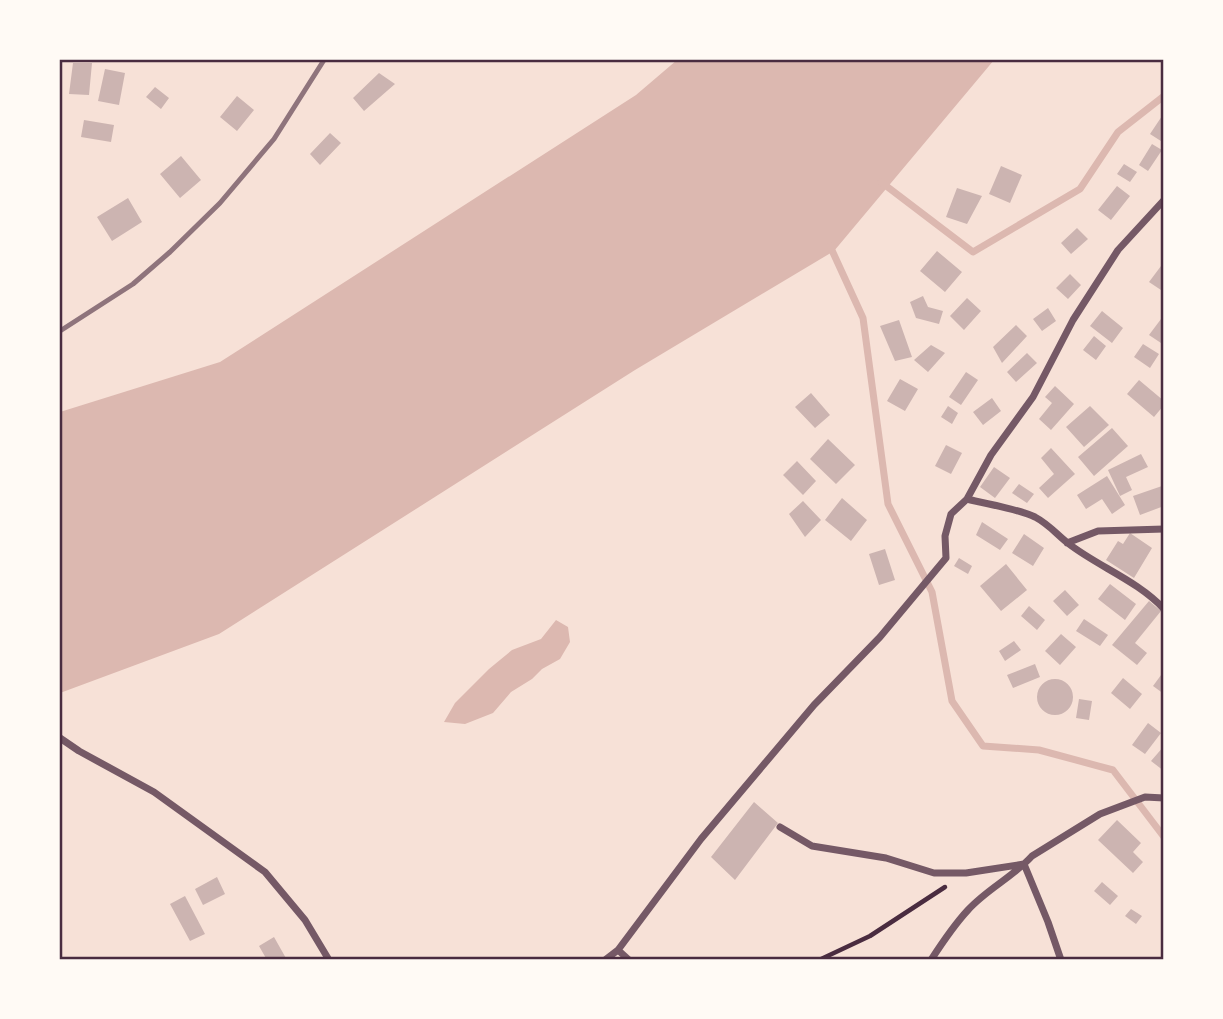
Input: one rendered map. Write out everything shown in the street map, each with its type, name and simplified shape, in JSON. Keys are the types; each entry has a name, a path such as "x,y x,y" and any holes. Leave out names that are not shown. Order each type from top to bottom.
{"street":[{"path":"605,960 618,950 701,839 814,705 880,636 946,558 945,536 951,514 967,499 992,455 1033,397 1073,320 1118,250 1164,200"},
{"path":"967,499 1032,516 1050,526 1067,543 1154,598 1164,609"},
{"path":"1067,543 1098,531 1164,528"},
{"path":"60,738 154,792 265,872 305,920 329,960"},
{"path":"931,960 968,910 1031,856 1100,814 1145,797 1164,798"},
{"path":"780,827 812,846 886,858 934,873 966,873 1024,864"},
{"path":"1024,864 1061,960"},
{"path":"618,950 629,960"}],"path":[{"path":"820,960 870,936 966,873"}],"shaded area":[{"path":"677,60 994,60 834,251 635,370 219,634 60,693 60,412 220,362 636,95"},
{"path":"556,620 568,627 570,642 560,659 511,692 493,713 465,724 444,722 455,703 489,669 512,650 541,639"}],"building":[{"path":"73,63 92,63 89,95 69,94"},
{"path":"105,69 125,73 119,105 98,101"},
{"path":"379,73 395,84 364,111 353,98"},
{"path":"155,87 169,98 161,109 146,97"},
{"path":"237,96 254,110 237,131 220,117"},
{"path":"1164,113 1164,143 1150,134"},
{"path":"84,120 114,125 111,142 81,137"},
{"path":"330,133 341,143 320,165 310,154"},
{"path":"1152,144 1162,150 1148,171 1139,165"},
{"path":"181,156 201,180 180,198 160,174"},
{"path":"1124,164 1137,172 1130,182 1117,174"},
{"path":"1001,166 1022,175 1010,203 989,194"},
{"path":"1117,186 1130,196 1111,220 1098,210"},
{"path":"957,188 982,196 967,224 946,217"},
{"path":"128,198 142,222 112,241 97,217"},
{"path":"1077,228 1088,239 1071,254 1061,243"},
{"path":"937,251 962,272 945,292 920,271"},
{"path":"1164,262 1164,292 1149,282"},
{"path":"1070,274 1081,285 1068,299 1056,288"},
{"path":"923,296 928,307 943,311 939,324 916,318 910,302"},
{"path":"967,298 981,311 964,330 950,316"},
{"path":"1048,308 1056,321 1042,331 1033,319"},
{"path":"1102,311 1123,328 1112,343 1090,326"},
{"path":"1164,315 1164,345 1149,335"},
{"path":"899,320 912,357 895,361 880,326"},
{"path":"1016,325 1027,336 1002,363 993,347"},
{"path":"1094,336 1106,346 1096,360 1083,350"},
{"path":"1143,344 1159,354 1150,368 1134,357"},
{"path":"931,345 945,353 928,372 914,360"},
{"path":"1027,353 1037,363 1016,382 1007,372"},
{"path":"966,372 978,380 961,405 949,397"},
{"path":"900,379 918,389 905,411 887,401"},
{"path":"1139,380 1164,401 1164,405 1154,417 1127,394"},
{"path":"1055,386 1074,404 1051,430 1039,419 1052,403 1045,397"},
{"path":"811,393 830,415 815,428 795,407"},
{"path":"992,398 1001,411 983,425 973,412"},
{"path":"948,406 958,413 952,424 941,417"},
{"path":"1090,406 1109,425 1084,447 1066,427"},
{"path":"1112,428 1128,446 1094,476 1078,457"},
{"path":"828,439 855,465 836,484 810,459"},
{"path":"946,445 962,453 951,474 935,466"},
{"path":"1051,448 1075,474 1048,498 1039,488 1054,474 1041,458"},
{"path":"1141,454 1148,467 1126,477 1132,490 1120,496 1108,470"},
{"path":"797,461 816,481 803,495 783,475"},
{"path":"994,467 1010,478 995,498 980,487"},
{"path":"1107,476 1125,505 1112,514 1102,499 1086,509 1077,495"},
{"path":"1019,484 1034,494 1027,503 1012,493"},
{"path":"1162,486 1164,506 1140,515 1133,496"},
{"path":"842,498 867,520 851,541 825,520"},
{"path":"803,501 821,520 805,537 789,514"},
{"path":"982,522 1008,539 1000,550 976,535"},
{"path":"1130,533 1152,548 1134,578 1106,560 1118,541 1123,544"},
{"path":"1024,534 1044,548 1033,566 1012,553"},
{"path":"885,549 895,580 879,585 869,554"},
{"path":"959,558 972,566 968,574 954,566"},
{"path":"1006,564 1027,590 1001,611 980,586"},
{"path":"1110,584 1136,604 1125,620 1098,599"},
{"path":"1065,590 1079,605 1067,616 1053,601"},
{"path":"1149,601 1161,611 1135,643 1147,653 1137,665 1112,645"},
{"path":"1029,606 1045,620 1037,630 1021,616"},
{"path":"1084,619 1108,635 1100,646 1076,631"},
{"path":"1061,634 1076,647 1060,665 1045,651"},
{"path":"1014,641 1021,650 1005,661 999,651"},
{"path":"1035,664 1040,677 1013,688 1007,675"},
{"path":"1164,671 1164,694 1153,686"},
{"path":"1123,678 1142,694 1130,709 1111,693"},
{"path":"1055,679 1068,684 1073,697 1068,710 1055,715 1042,710 1037,697 1042,684"},
{"path":"1079,699 1092,701 1089,720 1076,718"},
{"path":"1148,723 1161,733 1145,754 1132,745"},
{"path":"1164,746 1164,771 1151,761"},
{"path":"754,802 778,823 735,880 711,857"},
{"path":"1117,820 1141,843 1133,852 1143,862 1133,873 1098,840"},
{"path":"217,877 225,894 203,905 195,889"},
{"path":"1102,882 1118,896 1110,905 1094,891"},
{"path":"185,896 205,934 190,941 170,904"},
{"path":"1131,909 1142,916 1136,924 1125,916"},
{"path":"274,937 287,960 267,960 259,946"}],"waterway":[{"path":"881,182 973,252 1080,189 1118,132 1164,96"},
{"path":"830,246 863,318 888,504 932,592 952,701 983,746 1039,750 1113,770 1164,837"}],"railway":[{"path":"60,331 133,284 220,203 274,139 324,60"}]}
